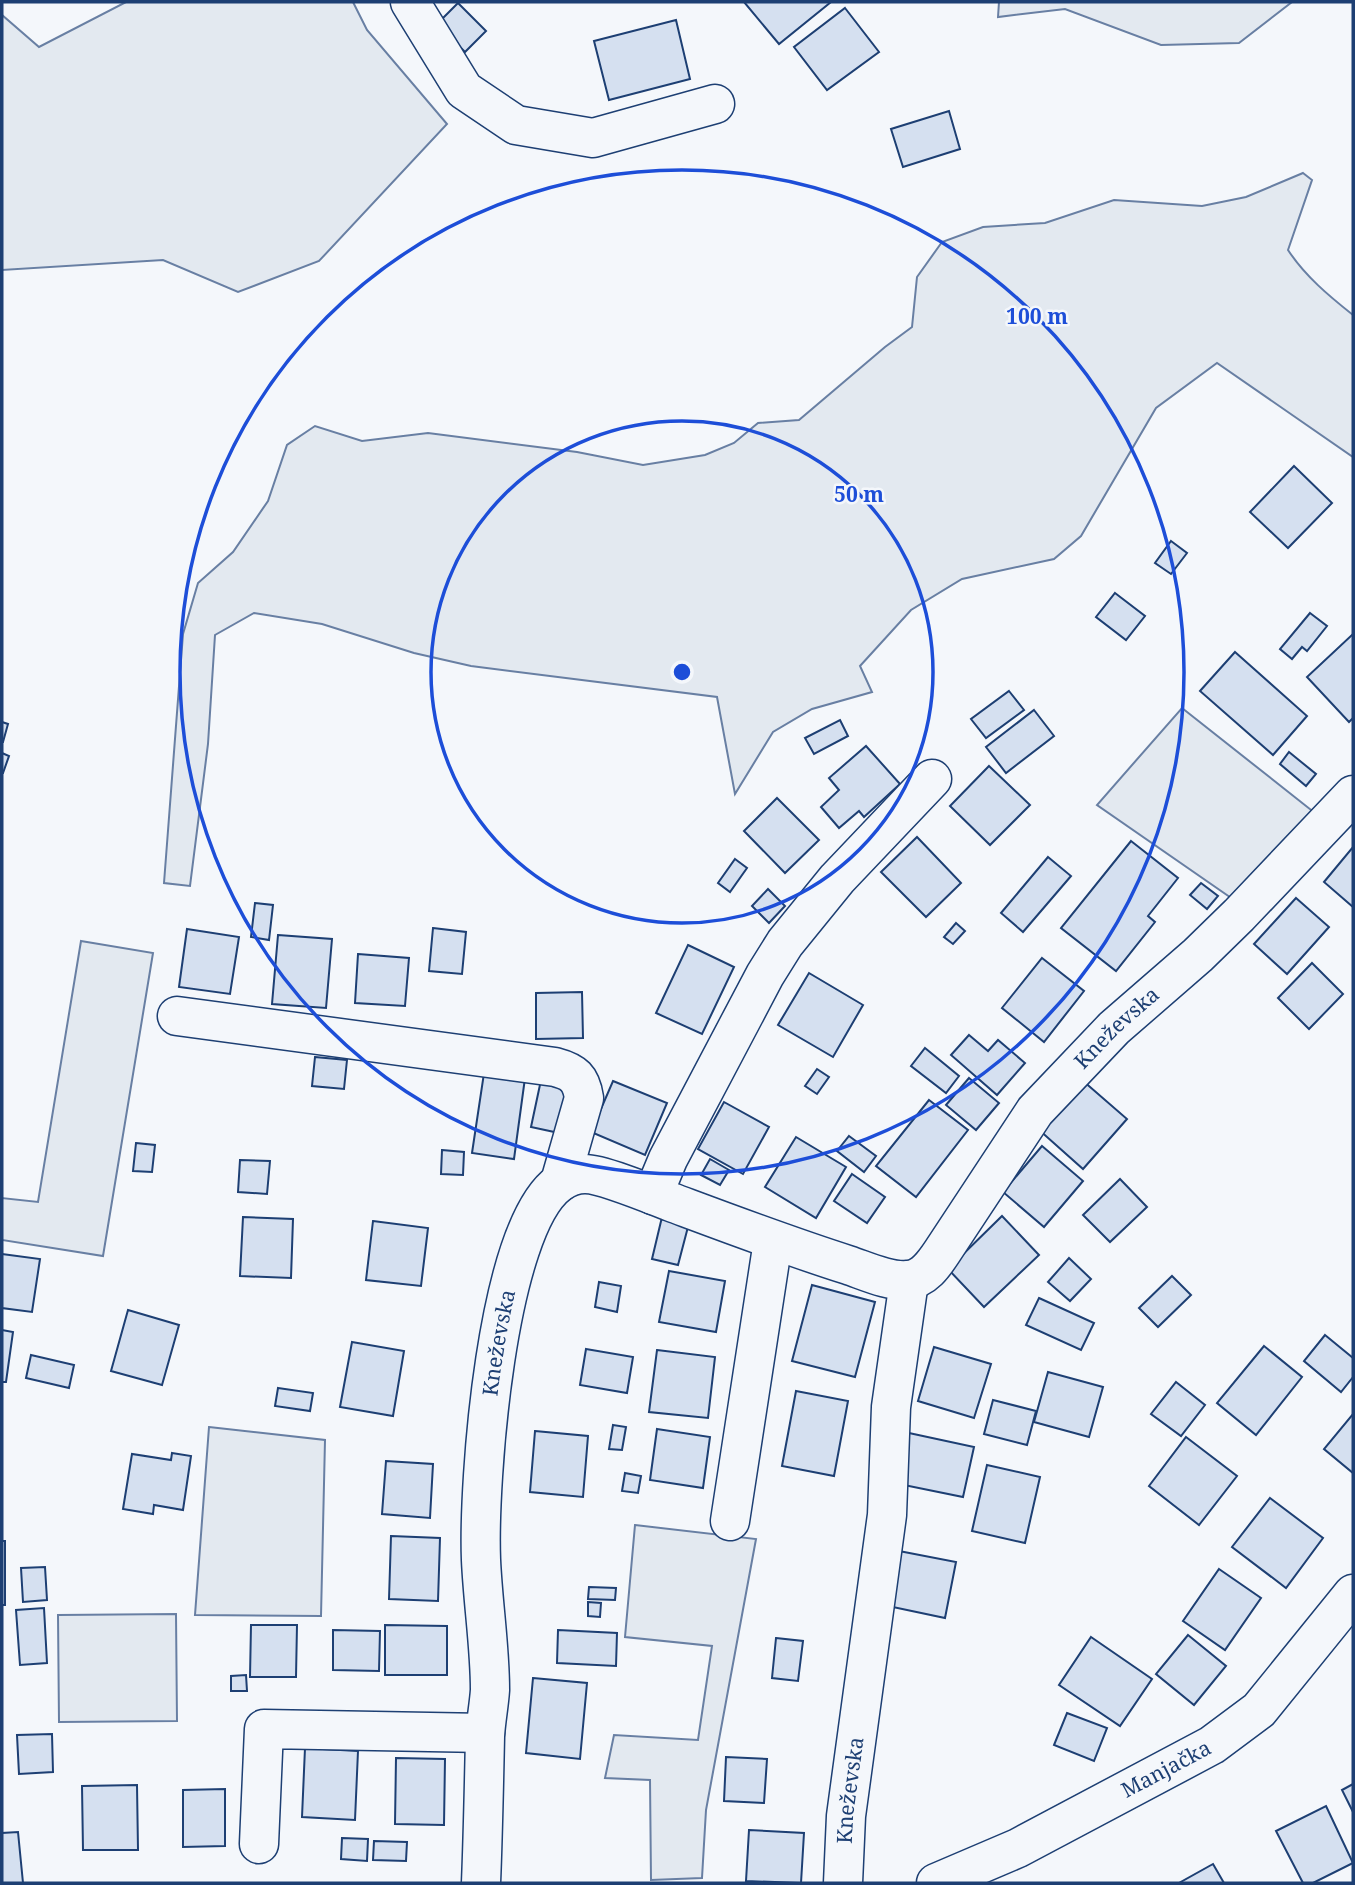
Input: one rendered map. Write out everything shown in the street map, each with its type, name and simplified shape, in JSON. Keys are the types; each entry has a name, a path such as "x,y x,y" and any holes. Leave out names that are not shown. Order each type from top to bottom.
{"street":[{"path":"411,2 464,90 516,125 593,138 715,104"},
{"path":"653,1195 668,1159 765,975 785,943 837,879 932,779"},
{"name":"Kneževska","path":"843,1883 846,1816 887,1515 891,1407 909,1280 922,1275 930,1268 1035,1111 1114,1028 1198,955 1239,915 1353,795"},
{"path":"177,1016 569,1071 577,1076 583,1087 584,1098 560,1182"},
{"path":"560,1182 586,1174 653,1195 773,1241 883,1276 909,1280"},
{"name":"Kneževska","path":"481,1883 485,1733 490,1693 481,1558 487,1418 496,1348 524,1240 541,1201 560,1182"},
{"path":"730,1521 773,1241"},
{"name":"Manjačka","path":"936,1883 1018,1848 1212,1745 1259,1710 1353,1594"},
{"path":"259,1844 264,1729 485,1733"}],"shaded area":[{"path":"126,2 353,2 367,30 447,124 319,261 238,292 163,260 2,270 2,15 39,47"},
{"path":"999,2 1292,2 1239,43 1161,45 1065,9 998,17"},
{"path":"1303,173 1312,180 1288,250 1326,293 1353,315 1353,457 1217,363 1156,408 1081,536 1054,559 962,579 911,610 860,666 872,692 812,709 773,732 735,794 717,697 471,666 414,653 322,624 254,613 215,635 208,744 190,886 164,883 183,634 198,583 233,552 268,501 287,445 315,426 362,441 428,433 577,452 643,465 705,455 734,443 758,423 799,420 912,327 917,277 942,242 983,227 1045,223 1114,200 1202,206 1246,197"},
{"path":"1182,708 1320,817 1237,902 1097,805"},
{"path":"81,941 153,953 103,1256 2,1240 2,1198 38,1202"},
{"path":"209,1427 325,1440 321,1616 195,1615"},
{"path":"635,1525 756,1539 706,1810 702,1878 651,1880 650,1780 605,1778 614,1735 698,1740 712,1646 625,1637"},
{"path":"176,1614 177,1721 59,1722 58,1615"}],"building":[{"path":"744,2 831,2 779,44"},
{"path":"458,3 486,31 465,52 437,24"},
{"path":"845,8 879,52 827,90 794,47"},
{"path":"676,20 690,79 609,100 594,41"},
{"path":"949,111 960,149 903,167 891,129"},
{"path":"1294,466 1332,503 1288,548 1250,512"},
{"path":"1171,541 1187,553 1171,574 1155,563"},
{"path":"1115,593 1145,616 1126,640 1096,617"},
{"path":"1310,613 1327,626 1307,651 1302,647 1292,659 1280,649"},
{"path":"1353,634 1353,718 1349,722 1307,677"},
{"path":"1235,652 1307,716 1273,755 1200,691"},
{"path":"1009,691 1024,710 986,738 971,719"},
{"path":"1034,710 1054,736 1006,773 986,747"},
{"path":"840,720 848,736 814,754 805,738"},
{"path":"2,722 8,724 3,742 2,742"},
{"path":"866,746 900,784 864,817 859,811 839,828 821,807 839,790 829,778"},
{"path":"1289,752 1316,774 1306,786 1280,764"},
{"path":"2,753 9,756 3,773 2,773"},
{"path":"989,766 1030,805 990,845 950,806"},
{"path":"777,798 819,840 785,873 744,831"},
{"path":"917,837 961,883 926,917 881,872"},
{"path":"1131,841 1178,878 1148,916 1155,922 1116,971 1061,928"},
{"path":"1353,847 1353,907 1324,882"},
{"path":"1048,857 1071,876 1023,932 1001,913"},
{"path":"735,859 747,868 730,892 718,883"},
{"path":"1201,883 1218,896 1207,909 1190,895"},
{"path":"768,889 785,906 769,923 752,906"},
{"path":"1296,898 1329,927 1287,974 1254,944"},
{"path":"255,903 273,905 269,940 251,937"},
{"path":"956,923 965,931 953,944 944,937"},
{"path":"433,928 466,932 462,974 429,971"},
{"path":"187,929 239,937 230,994 179,987"},
{"path":"278,935 332,939 326,1008 272,1004"},
{"path":"688,945 734,967 702,1034 656,1013"},
{"path":"358,954 409,958 405,1006 355,1003"},
{"path":"1042,958 1084,991 1044,1042 1002,1008"},
{"path":"1312,963 1343,994 1309,1029 1278,998"},
{"path":"809,973 863,1005 833,1057 778,1025"},
{"path":"582,992 583,1038 536,1039 536,993"},
{"path":"969,1035 988,1051 998,1040 1025,1063 997,1095 951,1055"},
{"path":"925,1048 959,1076 946,1093 911,1066"},
{"path":"315,1057 347,1060 344,1089 312,1086"},
{"path":"817,1069 829,1077 817,1094 805,1086"},
{"path":"484,1073 525,1078 514,1159 472,1153"},
{"path":"969,1078 999,1103 976,1130 946,1105"},
{"path":"541,1080 569,1086 559,1133 531,1127"},
{"path":"1082,1080 1127,1119 1083,1169 1038,1129"},
{"path":"613,1081 667,1103 645,1155 591,1132"},
{"path":"929,1100 968,1130 916,1197 876,1166"},
{"path":"724,1102 769,1127 743,1174 698,1149"},
{"path":"849,1136 876,1156 864,1172 837,1151"},
{"path":"796,1137 846,1167 816,1218 765,1187"},
{"path":"136,1143 155,1145 152,1172 133,1171"},
{"path":"1042,1146 1083,1181 1044,1227 1003,1192"},
{"path":"442,1150 464,1152 463,1175 441,1174"},
{"path":"710,1159 729,1170 720,1185 701,1175"},
{"path":"240,1160 270,1161 267,1194 238,1192"},
{"path":"852,1174 885,1197 867,1223 834,1201"},
{"path":"1120,1179 1147,1207 1110,1242 1083,1215"},
{"path":"1002,1216 1039,1255 984,1307 948,1269"},
{"path":"243,1217 293,1219 291,1278 240,1276"},
{"path":"662,1217 689,1223 678,1265 652,1259"},
{"path":"373,1221 428,1228 421,1286 366,1280"},
{"path":"2,1254 40,1259 32,1312 2,1308"},
{"path":"1069,1258 1091,1279 1070,1301 1048,1282"},
{"path":"669,1271 725,1281 716,1332 659,1322"},
{"path":"1172,1276 1191,1295 1158,1327 1139,1308"},
{"path":"599,1282 621,1286 617,1312 595,1307"},
{"path":"812,1285 875,1302 855,1377 792,1361"},
{"path":"1039,1298 1094,1323 1081,1350 1026,1325"},
{"path":"128,1310 179,1325 162,1385 111,1371"},
{"path":"2,1330 13,1332 6,1382 2,1382"},
{"path":"1325,1335 1353,1358 1353,1377 1341,1392 1304,1361"},
{"path":"352,1342 404,1351 393,1416 340,1407"},
{"path":"1264,1346 1302,1377 1256,1435 1217,1403"},
{"path":"934,1347 991,1364 974,1418 918,1401"},
{"path":"586,1349 633,1357 627,1393 580,1385"},
{"path":"657,1350 715,1357 708,1418 649,1412"},
{"path":"31,1355 74,1365 69,1388 26,1378"},
{"path":"1048,1372 1103,1387 1089,1437 1034,1422"},
{"path":"1176,1382 1205,1405 1181,1436 1151,1414"},
{"path":"278,1388 313,1393 310,1411 275,1406"},
{"path":"796,1391 848,1401 834,1476 782,1466"},
{"path":"993,1400 1036,1411 1027,1445 984,1434"},
{"path":"1353,1414 1353,1473 1324,1449"},
{"path":"613,1425 626,1427 622,1450 609,1449"},
{"path":"657,1429 710,1437 703,1488 650,1480"},
{"path":"535,1431 588,1436 583,1497 530,1492"},
{"path":"909,1433 974,1447 963,1497 899,1484"},
{"path":"1186,1437 1237,1476 1199,1525 1149,1486"},
{"path":"172,1453 191,1456 183,1510 154,1505 153,1514 123,1509 132,1454 171,1460"},
{"path":"386,1461 433,1464 430,1518 382,1514"},
{"path":"987,1465 1040,1477 1025,1543 972,1531"},
{"path":"625,1473 641,1476 638,1493 622,1491"},
{"path":"1270,1498 1323,1538 1286,1588 1232,1547"},
{"path":"391,1536 440,1538 438,1601 389,1599"},
{"path":"2,1541 5,1541 5,1605 2,1605"},
{"path":"899,1551 956,1562 945,1618 888,1606"},
{"path":"45,1567 47,1600 23,1602 21,1568"},
{"path":"1219,1569 1261,1598 1225,1650 1183,1621"},
{"path":"589,1587 616,1588 615,1600 588,1599"},
{"path":"588,1602 601,1603 600,1617 588,1616"},
{"path":"44,1608 47,1663 20,1665 16,1610"},
{"path":"251,1625 297,1625 296,1677 250,1677"},
{"path":"385,1625 447,1626 447,1675 385,1675"},
{"path":"333,1630 380,1631 379,1671 333,1670"},
{"path":"558,1630 617,1633 616,1666 557,1663"},
{"path":"1188,1635 1226,1666 1194,1705 1156,1674"},
{"path":"1091,1637 1152,1679 1120,1726 1059,1685"},
{"path":"776,1638 803,1641 798,1681 772,1678"},
{"path":"246,1675 247,1691 231,1691 231,1676"},
{"path":"533,1678 587,1683 580,1759 526,1753"},
{"path":"1067,1713 1107,1728 1094,1761 1054,1745"},
{"path":"52,1734 53,1772 19,1774 17,1735"},
{"path":"305,1748 358,1751 355,1820 302,1817"},
{"path":"726,1757 767,1759 764,1803 724,1801"},
{"path":"396,1758 445,1759 444,1825 395,1824"},
{"path":"1353,1784 1353,1812 1342,1790"},
{"path":"137,1785 138,1850 83,1850 82,1786"},
{"path":"225,1789 225,1846 183,1847 183,1790"},
{"path":"1326,1806 1353,1863 1313,1883 1303,1883 1276,1831"},
{"path":"749,1830 804,1833 801,1883 746,1881"},
{"path":"18,1832 23,1883 2,1883 2,1833"},
{"path":"342,1838 368,1839 367,1861 341,1859"},
{"path":"374,1841 407,1842 406,1861 373,1860"},
{"path":"1213,1864 1224,1883 1179,1883"}]}
